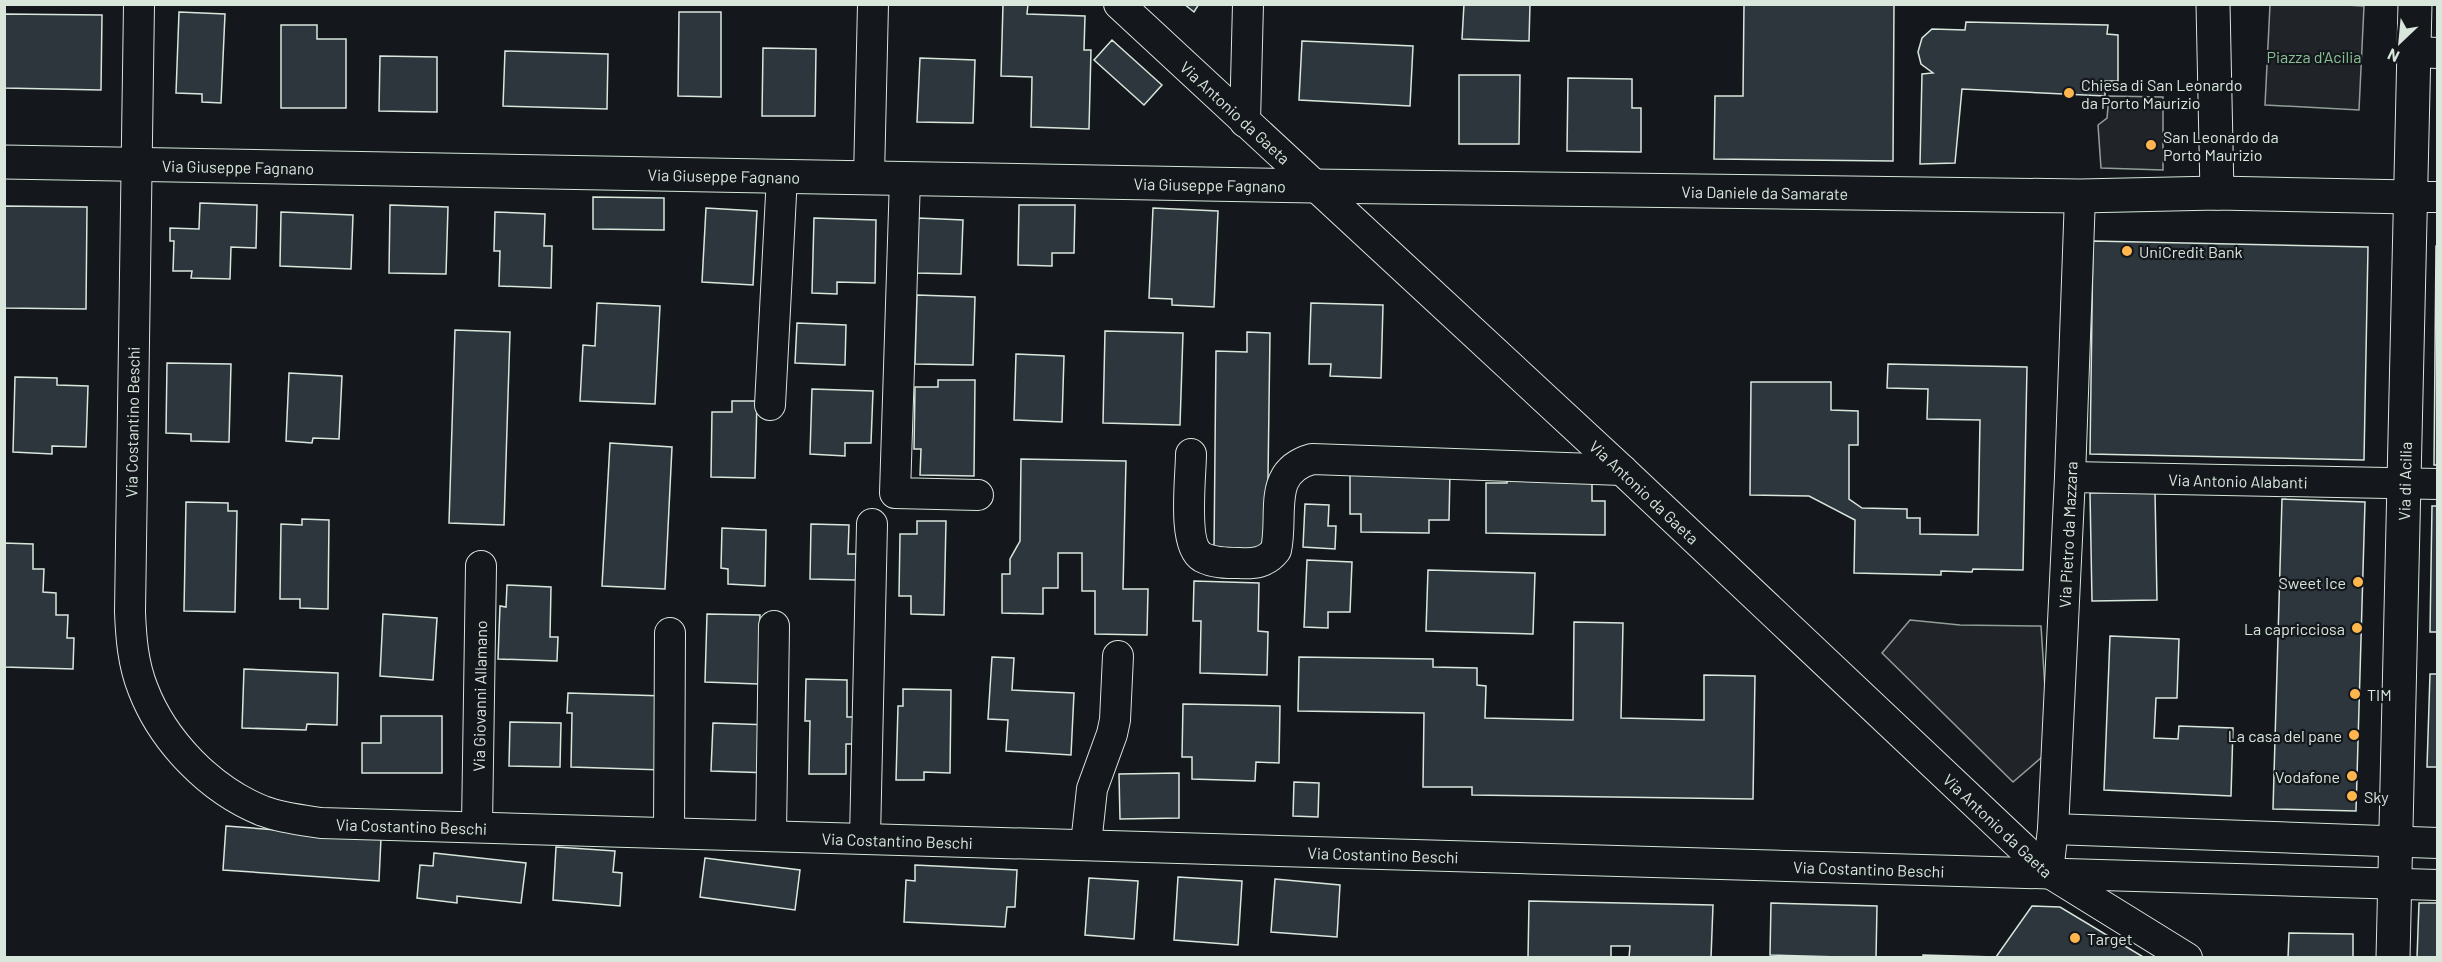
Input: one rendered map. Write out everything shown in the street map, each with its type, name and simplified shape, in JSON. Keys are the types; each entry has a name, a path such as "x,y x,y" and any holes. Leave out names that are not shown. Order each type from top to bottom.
{"street":[{"name":"Via Costantino Beschi","path":"139,4 130,612 133,653 143,688 169,735 198,768 229,794 262,810 321,823 2438,885"},
{"path":"869,177 873,4"},
{"name":"Via Antonio da Gaeta","path":"1119,4 1622,470 2048,872 2187,957"},
{"path":"1245,122 1248,4"},
{"path":"2213,4 2217,193"},
{"name":"Via di Acilia","path":"2393,957 2405,483 2424,197 2426,53 2415,4"},
{"name":"Via Giuseppe Fagnano","path":"4,162 1313,186"},
{"path":"770,405 782,176"},
{"path":"905,178 895,493 978,495"},
{"name":"Via Daniele da Samarate","path":"1313,186 2080,196 2217,193 2424,197"},
{"name":"Via Pietro da Mazzara","path":"2048,872 2053,829 2070,477 2080,196"},
{"path":"1191,454 1191,542 1201,556 1221,562 1253,564 1271,557 1276,550 1281,486 1292,468 1312,459 1622,470"},
{"name":"Via Antonio Alabanti","path":"2070,477 2438,484"},
{"path":"865,838 872,525"},
{"name":"Via Giovanni Allamano","path":"477,826 481,566"},
{"path":"771,835 774,626"},
{"path":"669,832 670,633"},
{"path":"1086,844 1092,789 1112,735 1115,720 1118,656"},
{"path":"2053,829 2438,843"}],"green space":[{"name":"Piazza d'Acilia","path":"2270,5 2364,6 2359,110 2265,105"},
{"path":"2109,96 2163,97 2163,170 2101,168 2098,125 2107,118"},
{"path":"1910,620 1960,625 2041,626 2049,751 2013,782 1882,653"}],"building":[{"path":"1003,4 1028,4 1027,14 1085,16 1084,50 1091,50 1089,129 1031,127 1032,77 1001,76"},
{"path":"1184,4 1199,4 1194,12"},
{"path":"1464,4 1530,4 1529,41 1462,39"},
{"path":"1744,4 1894,4 1893,161 1714,159 1715,96 1743,96"},
{"path":"179,12 225,14 221,103 202,102 202,94 176,93"},
{"path":"679,12 721,12 721,97 678,96"},
{"path":"4,14 102,15 101,90 4,88"},
{"name":"Chiesa di San Leonardo da Porto Maurizio","path":"1966,22 2108,25 2107,34 2118,35 2118,81 2105,81 2105,96 1962,89 1955,163 1920,164 1922,74 1933,73 1921,64 1918,52 1922,38 1932,29 1965,30"},
{"path":"281,25 317,25 317,39 346,39 346,108 281,108"},
{"path":"1112,40 1162,85 1144,105 1094,60"},
{"path":"1302,41 1413,46 1410,106 1299,100"},
{"path":"763,48 816,49 815,116 762,116"},
{"path":"505,51 608,54 607,109 503,106"},
{"path":"380,56 437,57 437,112 379,111"},
{"path":"920,58 975,60 973,123 917,122"},
{"path":"1459,75 1520,75 1519,144 1459,144"},
{"path":"1568,78 1632,79 1632,108 1641,108 1641,152 1567,151"},
{"path":"593,197 664,198 664,230 593,229"},
{"path":"200,203 257,205 256,248 231,247 230,279 191,278 192,271 173,271 174,241 170,241 170,228 199,229"},
{"path":"390,205 448,207 446,274 389,273"},
{"path":"1019,205 1075,205 1074,253 1052,253 1052,266 1018,265"},
{"path":"4,206 87,207 86,309 4,308"},
{"path":"706,208 757,211 753,285 702,282"},
{"path":"1153,208 1218,211 1214,307 1172,305 1172,299 1149,298"},
{"path":"281,212 353,215 351,269 280,266"},
{"path":"495,212 545,214 544,246 552,246 551,288 499,286 500,251 494,251"},
{"path":"814,218 876,220 875,283 837,282 837,294 812,293"},
{"path":"918,218 963,220 961,274 916,273"},
{"path":"2093,241 2368,247 2364,460 2090,454"},
{"path":"2436,246 2438,246 2438,465 2434,465"},
{"path":"917,295 975,297 973,365 915,364"},
{"path":"597,303 660,306 655,404 580,401 583,345 595,346"},
{"path":"1311,303 1383,305 1381,378 1330,376 1331,364 1309,364"},
{"path":"797,323 846,325 845,365 795,363"},
{"path":"455,330 510,332 504,525 449,523"},
{"path":"1105,331 1183,333 1180,425 1103,423"},
{"path":"1247,332 1270,333 1267,550 1214,550 1216,351 1247,352"},
{"path":"1016,354 1064,356 1062,422 1014,420"},
{"path":"167,363 231,364 229,442 191,441 191,434 166,433"},
{"path":"1888,364 2027,367 2023,570 1973,569 1972,572 1941,571 1941,575 1854,573 1855,520 1809,496 1750,495 1751,382 1831,382 1831,410 1858,411 1858,445 1849,445 1849,499 1862,508 1907,509 1907,518 1920,518 1920,534 1978,535 1980,420 1927,419 1928,389 1887,388"},
{"path":"289,373 342,376 339,439 313,438 312,443 286,441"},
{"path":"15,377 57,378 57,385 88,386 86,447 52,446 52,454 13,452"},
{"path":"938,380 975,380 974,476 920,475 921,449 914,449 915,387 938,387"},
{"path":"812,389 873,391 871,443 845,443 845,456 810,454"},
{"path":"732,401 757,401 755,478 711,477 712,412 732,412"},
{"path":"610,443 672,447 665,589 602,586"},
{"path":"1021,459 1126,461 1123,589 1148,589 1147,635 1095,634 1095,591 1082,591 1082,553 1058,553 1058,588 1043,588 1043,614 1002,613 1002,574 1010,574 1010,559 1020,541"},
{"path":"1350,469 1450,470 1449,520 1429,520 1429,533 1361,532 1361,514 1350,514"},
{"path":"1507,473 1592,482 1592,501 1605,501 1605,535 1486,533 1486,483 1507,483"},
{"path":"2155,492 2157,600 2092,601 2090,493"},
{"path":"2282,499 2365,502 2356,811 2273,809"},
{"path":"186,502 228,503 228,511 237,511 235,612 184,611"},
{"path":"1305,504 1329,505 1328,526 1336,526 1335,549 1303,547"},
{"path":"2432,506 2438,506 2438,632 2430,632"},
{"path":"302,519 329,520 328,609 300,608 300,599 280,599 281,524 302,525"},
{"path":"917,521 946,521 944,615 911,614 911,596 899,596 900,534 917,534"},
{"path":"811,524 849,525 848,554 856,554 856,580 810,579"},
{"path":"722,528 766,530 765,586 728,584 728,569 721,568"},
{"path":"4,543 33,544 33,569 44,569 43,592 56,593 56,615 68,615 67,638 74,638 73,669 4,667"},
{"path":"1307,560 1352,562 1350,612 1328,612 1328,628 1304,627"},
{"path":"1428,570 1535,573 1533,634 1426,631"},
{"path":"1194,581 1259,583 1258,631 1268,632 1267,675 1200,673 1201,621 1193,621"},
{"path":"507,585 551,587 550,637 558,637 557,661 498,659 500,606 506,607"},
{"path":"383,614 437,618 433,680 380,676"},
{"path":"707,614 760,615 758,684 705,682"},
{"path":"1574,622 1623,623 1621,718 1704,720 1704,675 1755,676 1753,799 1472,795 1472,787 1423,787 1424,713 1298,711 1299,657 1433,659 1433,667 1477,668 1477,685 1486,686 1485,718 1573,720"},
{"path":"2110,636 2179,639 2177,698 2156,698 2154,738 2178,739 2179,726 2233,728 2231,796 2104,790"},
{"path":"992,657 1014,658 1012,690 1074,693 1071,755 1006,751 1008,720 988,719"},
{"path":"244,669 338,673 337,725 307,724 306,730 242,728"},
{"path":"2430,674 2438,674 2438,767 2427,767"},
{"path":"806,679 847,680 847,717 855,717 855,744 846,744 846,774 809,774 810,721 805,721"},
{"path":"903,689 951,690 950,773 924,772 924,780 896,780 898,706 903,706"},
{"path":"568,693 665,696 663,770 571,767 572,713 567,713"},
{"path":"1183,704 1280,706 1279,763 1256,762 1255,781 1192,779 1192,757 1182,757"},
{"path":"381,716 442,716 442,773 362,773 362,743 381,743"},
{"path":"510,722 561,723 560,767 509,766"},
{"path":"713,723 771,725 769,773 711,771"},
{"path":"1179,773 1179,818 1120,819 1119,774"},
{"path":"1294,782 1319,783 1318,817 1293,816"},
{"path":"226,826 381,838 379,881 223,870"},
{"path":"556,847 615,851 613,872 622,873 620,906 553,900"},
{"path":"434,853 526,863 521,903 457,896 457,903 417,898 420,865 433,866"},
{"path":"705,858 800,870 795,910 700,897"},
{"path":"915,865 1017,870 1015,907 1007,907 1005,927 904,922 906,880 915,881"},
{"path":"1178,877 1242,881 1238,945 1174,940"},
{"path":"1089,878 1138,881 1134,939 1085,935"},
{"path":"1275,879 1340,885 1337,937 1271,932"},
{"path":"1529,901 1713,905 1711,958 1629,958 1630,946 1611,946 1611,958 1528,958"},
{"path":"1771,903 1877,906 1876,958 1770,955"},
{"path":"2419,903 2438,903 2438,958 2417,958"},
{"path":"2032,906 2060,907 2145,958 1923,958 1923,955 1996,957"},
{"path":"2289,933 2353,934 2353,958 2288,958"}],"place":[{"name":"Chiesa di San Leonardo da Porto Maurizio","path":"2069,93"},
{"name":"San Leonardo da Porto Maurizio","path":"2151,145"},
{"name":"UniCredit Bank","path":"2127,251"},
{"name":"Sweet Ice","path":"2358,582"},
{"name":"La capricciosa","path":"2357,628"},
{"name":"TIM","path":"2355,694"},
{"name":"La casa del pane","path":"2354,735"},
{"name":"Vodafone","path":"2352,776"},
{"name":"Sky","path":"2352,796"},
{"name":"Target","path":"2075,938"}]}
